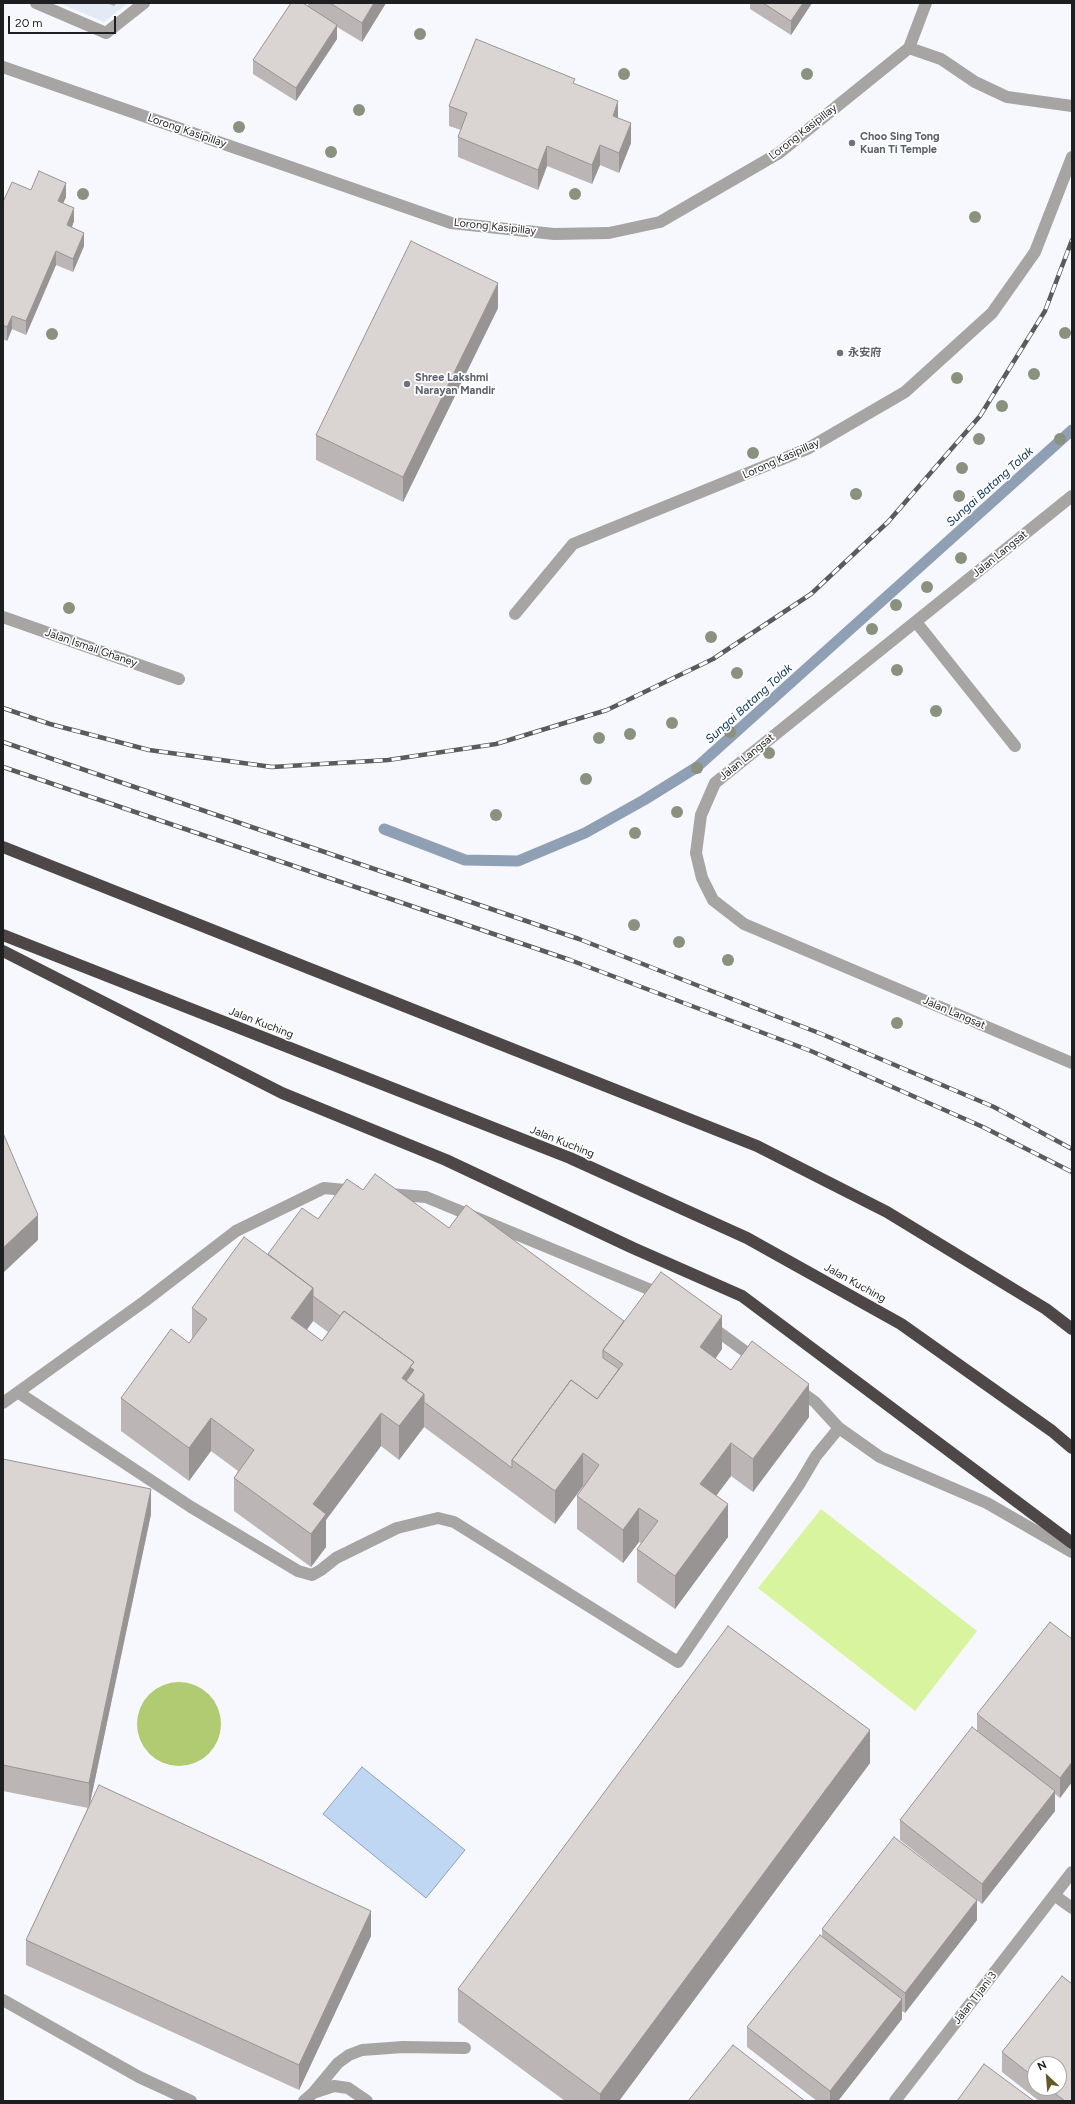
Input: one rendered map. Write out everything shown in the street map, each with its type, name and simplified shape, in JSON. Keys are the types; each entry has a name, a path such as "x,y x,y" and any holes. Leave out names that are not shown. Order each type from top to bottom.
{"highway":[{"path":"3,847 757,1146 887,1212 1033,1301 1072,1329"},
{"name":"Jalan Kuching","path":"3,936 570,1158 747,1238 901,1324 1052,1431 1072,1448"},
{"path":"3,951 282,1093 446,1160 632,1248 742,1296 1072,1543"}],"street":[{"path":"36,3 106,33 144,3"},
{"path":"926,3 909,48 941,60 975,82 1007,97 1072,106"},
{"name":"Lorong Kasipillay","path":"3,67 451,223 554,234 609,233 660,222 701,200 779,153 909,48"},
{"name":"Lorong Kasipillay","path":"515,614 573,544 807,449 905,392 992,314 1035,252 1072,158"},
{"name":"Jalan Langsat","path":"1072,496 715,783 701,815 696,853 702,878 713,900 744,924 1072,1063"},
{"name":"Jalan Ismail Ghaney","path":"3,617 179,679"},
{"path":"916,622 1014,746"},
{"path":"3,1403 19,1393 145,1301 236,1230 324,1188 363,1192"},
{"path":"379,1193 426,1197 671,1298"},
{"path":"696,1316 765,1366"},
{"path":"784,1379 816,1402 839,1428 880,1457 987,1503 1072,1552"},
{"path":"19,1393 191,1507 298,1571 312,1575 336,1558 397,1528 438,1518 454,1522 678,1662 800,1483 816,1456 839,1428"},
{"name":"Jalan Tijani 3","path":"895,2101 1072,1872"},
{"path":"1054,1895 1072,1908"},
{"path":"3,2000 139,2077 191,2101"},
{"path":"309,2097 338,2063 349,2055 362,2050 403,2047 466,2048"},
{"path":"309,2097 334,2086 348,2088 367,2101"}],"shaded area":[{"path":"59,3 128,3 104,22"}],"green space":[{"path":"821,1509 977,1631 915,1711 758,1588"},
{"path":"179,1682 195,1685 209,1694 218,1708 221,1724 218,1740 209,1754 195,1763 179,1766 163,1763 149,1754 140,1740 137,1724 140,1708 149,1694 163,1685"}],"water":[{"path":"362,1767 465,1850 426,1898 323,1814"}],"building":[{"path":"291,3 303,3 337,25 296,88 253,60"},
{"path":"330,3 374,3 362,23"},
{"path":"763,3 803,3 791,21"},
{"path":"476,39 575,79 573,83 618,101 613,116 631,123 619,153 600,145 592,165 547,146 538,170 458,137 467,113 449,106"},
{"path":"39,171 66,183 58,201 74,208 67,225 84,233 73,259 56,251 26,321 12,316 7,327 3,325 3,202 12,182 31,190"},
{"name":"Shree Lakshmi Narayan Mandir","path":"411,241 498,283 403,477 316,435"},
{"path":"3,1133 38,1215 3,1248"},
{"path":"375,1174 449,1228 466,1205 624,1321 603,1350 603,1358 619,1369 597,1399 571,1380 512,1460 512,1468 424,1402 424,1394 406,1381 414,1370 410,1367 414,1362 344,1311 340,1316 313,1296 313,1288 268,1254 302,1208 318,1219 347,1179 363,1190"},
{"path":"244,1237 313,1288 291,1318 322,1341 344,1311 414,1362 402,1378 424,1394 399,1426 381,1413 313,1504 326,1514 311,1534 234,1478 254,1450 211,1418 189,1448 121,1398 171,1329 189,1343 207,1319 192,1308"},
{"path":"661,1272 722,1316 700,1347 731,1370 752,1341 809,1384 753,1459 731,1443 700,1484 728,1504 675,1576 637,1549 658,1521 639,1508 623,1530 577,1496 599,1465 583,1453 555,1491 512,1460 571,1380 597,1399 623,1364 603,1350"},
{"path":"3,1459 151,1489 89,1783 3,1765"},
{"path":"1050,1622 1072,1639 1072,1762 1060,1778 977,1714"},
{"path":"728,1626 870,1730 600,2094 458,1989"},
{"path":"972,1727 1055,1791 982,1884 900,1820"},
{"path":"99,1785 371,1911 299,2065 26,1940"},
{"path":"894,1837 977,1900 905,1993 822,1929"},
{"path":"820,1935 902,1999 830,2091 747,2027"},
{"path":"1062,1976 1072,1984 1072,2101 1065,2101 1058,2096 1067,2096 1067,2056 1027,2056 1027,2072 1002,2052"},
{"path":"733,2045 805,2101 688,2101"},
{"path":"984,2064 1034,2101 957,2101"}],"waterway":[{"name":"Sungai Batang Tolak","path":"384,829 465,860 518,861 585,833 644,800 697,767 1072,430"}],"railway":[{"path":"3,708 50,724 149,750 272,767 388,760 496,744 607,710 713,659 811,594 888,522 980,416 1045,311 1072,240"},
{"path":"3,742 579,939 824,1035 994,1107 1072,1149"},
{"path":"3,767 570,960 811,1051 983,1127 1072,1172"}],"place":[{"name":"Choo Sing Tong Kuan Ti Temple","path":"852,143"},
{"name":"永安府","path":"840,353"},
{"name":"Shree Lakshmi Narayan Mandir","path":"407,384"}]}
